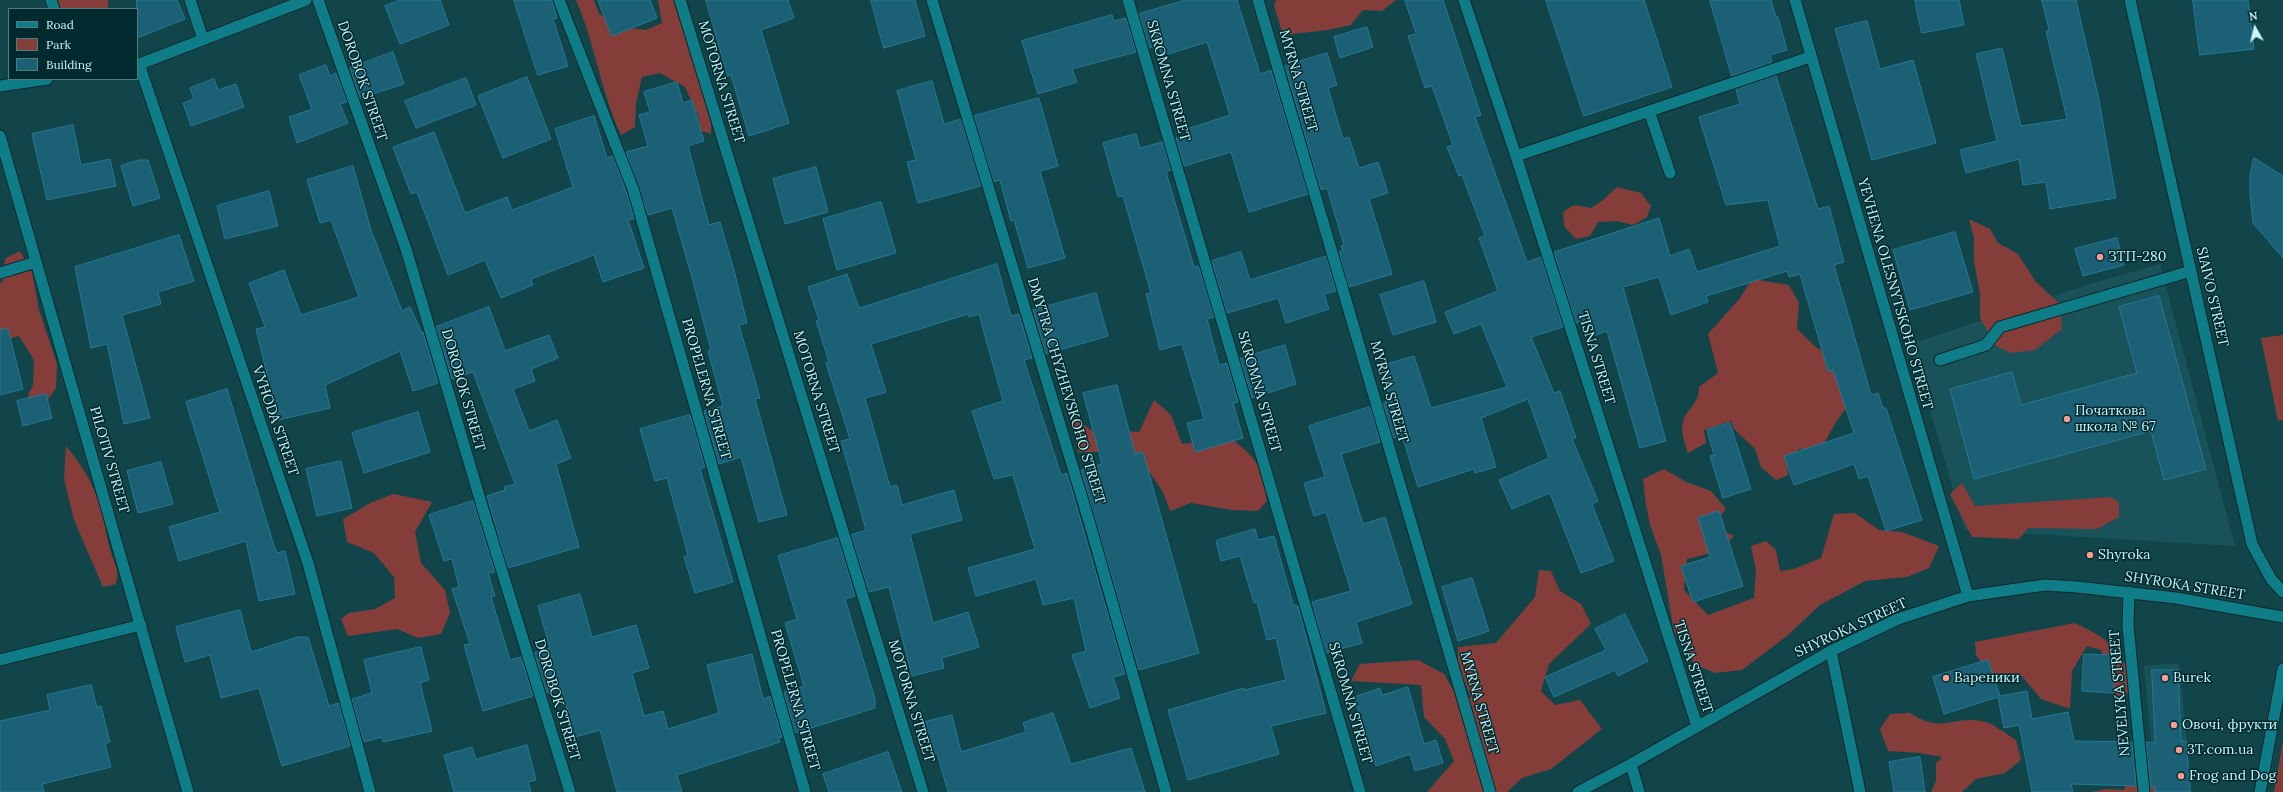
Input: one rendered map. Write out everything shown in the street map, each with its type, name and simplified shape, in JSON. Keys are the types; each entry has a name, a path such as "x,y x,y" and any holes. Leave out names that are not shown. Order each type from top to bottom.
{"street":[{"path":"190,0 203,40"},
{"path":"138,64 306,0"},
{"name":"DOROBOK STREET","path":"318,0 406,249 485,516 570,792"},
{"name":"PROPELERNA STREET","path":"559,0 633,189 806,792"},
{"name":"MOTORNA STREET","path":"680,0 923,792"},
{"name":"DMYTRA CHYZHEVSKOHO STREET","path":"932,0 1089,521 1166,792"},
{"name":"SKROMNA STREET","path":"1128,0 1360,792"},
{"name":"MYRNA STREET","path":"1258,0 1490,792"},
{"name":"TISNA STREET","path":"1464,0 1516,156 1697,726"},
{"name":"YEVHENA OLESNYTSKOHO STREET","path":"1795,0 1810,57 1968,596"},
{"name":"SIAIVO STREET","path":"2130,0 2252,544 2271,579 2283,592"},
{"path":"1516,156 1810,57"},
{"name":"VYHODA STREET","path":"138,64 308,563 370,792"},
{"path":"0,86 40,80"},
{"path":"1649,111 1670,173"},
{"name":"PILOTIV STREET","path":"0,136 2,150 36,262 188,792"},
{"path":"0,272 36,262"},
{"path":"1940,360 1986,345 2000,327 2191,271"},
{"name":"SHYROKA STREET","path":"1578,792 1631,764 1831,651 1898,619 1968,596 2045,585 2129,592 2283,617"},
{"name":"NEVELYKA STREET","path":"2129,592 2128,626 2144,792"},
{"path":"0,660 141,625"},
{"path":"1831,651 1860,792"},
{"path":"2260,792 2283,669"},
{"path":"1631,764 1639,792"}],"shaded area":[{"name":"Початкова школа № 67","path":"2160,264 2235,546 1965,530 1911,344 2086,285"},
{"path":"2179,663 2192,792 2156,792 2144,666"}],"green space":[{"path":"50,0 108,0 108,8 54,8"},
{"path":"576,0 594,0 599,14 622,27 646,30 662,23 658,0 676,0 711,109 711,134 701,131 698,115 685,87 660,73 642,77 636,103 635,127 621,135 608,102 583,17"},
{"path":"1276,0 1396,0 1382,11 1363,10 1351,25 1328,30 1283,35 1274,5"},
{"path":"1617,187 1641,193 1651,206 1647,217 1633,225 1617,221 1598,222 1590,236 1576,239 1564,226 1563,212 1574,205 1591,208 1603,200"},
{"path":"1969,219 1990,229 1998,243 2018,254 2036,282 2060,304 2062,329 2035,350 2011,353 1996,346 1980,318 1980,293 1974,262 1974,238"},
{"path":"20,251 32,272 39,310 57,364 56,388 42,408 22,409 33,385 34,360 19,336 0,341 0,283 3,282 0,275 6,258"},
{"path":"1752,279 1789,285 1799,303 1797,329 1816,347 1834,358 1850,403 1836,422 1821,449 1799,449 1787,461 1788,475 1776,480 1761,467 1755,449 1734,429 1731,421 1704,430 1706,443 1688,453 1682,433 1683,421 1697,398 1699,387 1718,373 1708,334 1740,298"},
{"path":"2283,335 2283,420 2278,421 2261,338"},
{"path":"1154,400 1171,415 1182,444 1204,441 1226,435 1251,456 1256,462 1262,477 1267,501 1258,511 1232,510 1191,503 1170,511 1163,492 1150,473 1106,452 1078,452 1072,420 1081,423 1103,438 1120,431 1139,432"},
{"path":"66,446 84,470 97,497 117,571 116,584 103,587 74,520 64,479"},
{"path":"1664,469 1686,482 1711,491 1726,509 1713,526 1734,536 1713,552 1687,559 1684,590 1708,615 1754,598 1756,570 1751,546 1766,541 1776,550 1780,571 1794,569 1821,558 1834,514 1855,513 1879,530 1902,532 1939,546 1929,568 1907,577 1865,581 1820,605 1787,636 1742,670 1715,673 1694,664 1688,651 1674,632 1661,555 1650,525 1643,479"},
{"path":"1962,483 1975,506 2110,497 2119,502 2119,517 2097,529 2028,528 2019,539 1972,537 1950,494"},
{"path":"394,494 432,502 415,532 421,563 445,590 450,613 441,634 418,638 397,629 348,636 341,619 349,613 375,609 395,598 394,577 374,553 347,542 343,519 372,502"},
{"path":"1539,570 1551,571 1560,591 1581,604 1591,624 1549,664 1541,691 1555,705 1580,700 1602,729 1551,769 1522,778 1507,792 1427,792 1454,761 1445,739 1424,717 1421,685 1351,681 1360,664 1418,660 1444,674 1458,698 1471,697 1458,667 1458,647 1496,643 1535,597"},
{"path":"2075,623 2097,634 2117,652 2135,681 2124,698 2113,693 2101,650 2087,646 2072,671 2070,709 2041,699 2022,676 1989,674 1976,655 1975,642"},
{"path":"1910,713 1931,722 1947,723 1971,720 1990,724 2016,740 2021,760 2005,773 1976,779 1962,792 1931,792 1936,781 1936,763 1942,757 1919,753 1888,751 1880,729 1890,714"},
{"path":"2283,741 2283,792 2274,792"},
{"path":"2150,762 2158,792 2092,792 2106,789 2124,790 2135,767"}],"building":[{"path":"137,0 177,0 185,19 138,38"},
{"path":"400,0 440,0 449,25 400,44 385,6"},
{"path":"514,0 552,0 557,18 553,19 568,66 538,75"},
{"path":"598,0 650,0 657,18 612,36"},
{"path":"706,0 788,0 794,18 761,30 789,123 749,136 731,75 728,76"},
{"path":"871,0 915,0 925,36 884,48"},
{"path":"1186,0 1237,0 1260,74 1271,70 1308,194 1249,212 1231,152 1184,166 1176,138 1189,135 1187,129 1230,115 1207,42 1162,56 1159,46 1149,48 1139,14"},
{"path":"1405,0 1443,0 1481,115 1475,117 1527,262 1541,257 1563,327 1531,337 1554,393 1560,391 1576,438 1572,439 1598,501 1592,504 1614,561 1581,573 1550,493 1512,509 1499,480 1549,458 1528,399 1481,418 1496,467 1475,473 1474,469 1418,487 1402,435 1393,438 1383,403 1391,401 1380,366 1414,356 1431,408 1507,387 1481,324 1454,334 1445,312 1498,291 1479,238 1485,236 1462,175 1459,176 1447,147 1453,145 1432,86 1425,88 1408,36 1416,34"},
{"path":"1546,0 1644,0 1672,87 1584,116"},
{"path":"1710,0 1771,0 1776,17 1778,17 1787,50 1770,55 1772,62 1732,76"},
{"path":"1915,0 1959,0 1964,25 1922,33"},
{"path":"2042,0 2076,0 2099,100 2116,198 2050,209 2046,182 2023,185 2019,159 1966,173 1960,150 1997,141 1976,54 2002,48 2021,126 2067,119 2046,31 2049,31"},
{"path":"2193,0 2248,0 2254,49 2200,55"},
{"path":"1112,15 1114,21 1126,18 1136,52 1072,69 1077,82 1038,94 1022,41"},
{"path":"1867,21 1880,69 1913,60 1936,143 1872,160 1835,29"},
{"path":"1367,27 1373,47 1340,58 1334,37"},
{"path":"393,52 404,84 360,98 350,68"},
{"path":"1327,53 1337,85 1328,88 1343,139 1349,137 1359,168 1378,162 1388,193 1369,199 1392,274 1349,287 1339,252 1343,251 1341,246 1344,245 1327,188 1321,190 1285,66"},
{"path":"326,65 330,76 336,73 347,102 340,104 348,123 297,143 289,117 312,109 299,75"},
{"path":"1776,76 1818,209 1829,206 1844,262 1834,265 1871,395 1878,393 1883,408 1886,408 1922,520 1886,531 1868,476 1859,479 1854,464 1794,485 1784,456 1854,433 1833,370 1828,371 1800,274 1789,277 1787,271 1706,296 1708,302 1671,315 1659,277 1623,287 1666,441 1640,448 1607,331 1593,336 1588,319 1576,323 1554,252 1659,218 1670,256 1689,249 1697,272 1780,246 1768,200 1726,205 1699,117 1740,104 1736,89"},
{"path":"527,77 551,139 503,158 478,96"},
{"path":"466,78 476,105 416,128 405,101"},
{"path":"214,79 218,90 236,84 244,107 191,126 183,103 194,99 190,88"},
{"path":"932,81 944,124 961,119 981,186 918,203 907,162 916,160 897,91"},
{"path":"677,82 683,103 692,100 704,141 688,146 709,225 720,222 734,270 747,323 739,325 760,398 755,399 787,515 759,522 741,457 719,464 704,411 723,406 708,351 711,350 672,208 648,215 626,152 648,146 639,115 650,112 644,92"},
{"path":"1039,98 1058,166 1040,171 1065,258 1028,268 1014,220 1011,221 1000,180 994,182 974,116"},
{"path":"594,116 607,158 613,156 626,191 634,219 628,220 644,268 603,282 594,255 531,279 533,285 501,298 485,260 448,275 417,192 411,194 393,147 434,132 465,213 507,197 512,210 573,187 555,129"},
{"path":"73,125 81,165 110,159 116,186 47,200 32,134"},
{"path":"1136,134 1140,148 1162,142 1171,170 1166,172 1194,267 1199,266 1214,317 1207,319 1219,365 1227,363 1238,402 1233,403 1243,438 1195,452 1187,423 1204,419 1182,344 1160,350 1146,294 1151,293 1123,196 1118,197 1103,143"},
{"path":"2254,158 2283,176 2283,258 2253,223 2250,176"},
{"path":"139,160 148,160 160,198 133,206 121,166"},
{"path":"353,166 371,230 402,311 410,307 422,333 423,332 438,383 413,391 400,351 325,385 330,408 278,420 256,329 265,327 249,283 284,270 301,315 359,297 331,220 320,223 307,180"},
{"path":"816,167 828,212 785,224 773,179"},
{"path":"269,191 278,226 225,239 217,206"},
{"path":"881,202 896,253 837,270 823,219"},
{"path":"1955,232 1973,292 1910,310 1893,250"},
{"path":"179,235 194,281 158,292 161,304 122,315 150,418 124,424 107,344 91,348 75,267"},
{"name":"ЗТП-280","path":"2117,238 2124,265 2083,276 2075,249"},
{"path":"1241,252 1250,280 1326,256 1336,291 1324,294 1329,309 1286,323 1278,298 1227,313 1212,261"},
{"path":"997,264 1011,316 1019,314 1032,358 1024,360 1061,475 1067,473 1125,674 1113,677 1120,698 1090,708 1072,655 1086,651 1074,598 1043,605 1036,579 976,596 968,568 1035,549 1013,475 994,479 972,411 1003,401 979,314 969,317 968,314 871,344 886,392 865,398 890,487 897,485 902,505 954,490 962,520 910,534 933,623 968,612 979,647 942,658 944,668 912,676 889,587 869,592 851,535 866,530 841,441 850,439 826,363 829,362 816,321 819,320 808,287 847,274 859,308"},
{"path":"1424,281 1436,322 1393,335 1380,295"},
{"path":"1096,293 1108,336 1046,354 1033,310"},
{"path":"2159,296 2206,469 2164,480 2151,431 1974,479 1950,389 2012,372 2021,405 2137,373 2119,307"},
{"path":"489,307 505,351 549,335 558,358 531,369 535,381 513,389 529,431 557,420 571,458 556,464 579,547 508,568 487,496 505,490 504,487 515,484 473,372 452,379 436,327"},
{"path":"8,329 23,389 0,395 0,330"},
{"path":"1285,345 1296,384 1252,398 1240,359"},
{"path":"1117,385 1135,454 1143,452 1199,653 1139,670 1081,470 1102,464 1083,393"},
{"path":"227,389 274,546 277,553 285,551 295,594 259,601 246,541 179,561 169,527 220,512 186,402"},
{"path":"46,394 52,418 23,426 17,401"},
{"path":"1370,407 1380,442 1341,454 1363,524 1385,517 1412,604 1356,622 1362,643 1326,653 1312,602 1351,591 1326,512 1314,516 1304,483 1325,477 1309,426"},
{"path":"418,412 430,452 364,473 352,433"},
{"path":"690,415 705,467 700,469 733,582 695,593 684,557 688,555 667,478 655,481 640,429"},
{"path":"1730,423 1751,489 1723,498 1710,456 1714,455 1707,430"},
{"path":"341,461 352,508 317,516 306,469"},
{"path":"161,462 173,504 138,513 127,471"},
{"path":"473,501 495,572 488,573 495,596 491,597 510,660 521,657 533,696 483,711 464,645 470,644 452,589 459,587 452,559 444,561 429,515"},
{"path":"1719,511 1743,586 1693,602 1681,566 1710,557 1698,518"},
{"path":"1255,529 1258,540 1274,536 1293,604 1298,606 1326,713 1271,726 1279,754 1188,780 1168,710 1244,688 1244,690 1286,680 1276,638 1267,640 1257,602 1254,603 1240,556 1221,561 1216,541"},
{"path":"838,538 855,596 845,599 875,699 875,708 795,733 784,692 804,686 785,623 797,619 778,556"},
{"path":"1472,578 1489,631 1458,641 1442,587"},
{"path":"580,594 592,637 636,625 649,668 632,673 644,716 663,711 668,729 719,713 707,665 752,654 763,699 770,696 782,737 778,738 780,742 677,775 682,792 617,792 600,730 575,737 561,688 547,693 534,653 550,648 538,606"},
{"path":"240,610 251,652 298,637 308,637 329,706 339,703 350,746 282,766 259,688 221,698 210,655 185,662 176,627"},
{"path":"1625,614 1648,661 1618,676 1615,670 1554,697 1545,677 1606,650 1595,629"},
{"path":"421,647 429,680 420,683 432,731 383,742 382,737 364,742 352,699 372,693 364,660"},
{"path":"2084,654 2115,655 2113,693 2082,691"},
{"path":"1988,660 2000,696 2027,691 2032,719 2068,712 2074,741 2132,742 2136,786 2071,784 2073,792 2032,792 2019,725 2004,728 1998,697 1944,714 1933,677"},
{"path":"2152,670 2178,670 2181,741 2186,741 2190,792 2155,792 2155,787 2151,787 2146,742 2155,743"},
{"path":"91,685 97,707 101,706 110,742 105,744 111,767 42,784 44,792 0,792 0,721 50,710 47,695"},
{"path":"1408,687 1424,744 1436,740 1443,763 1415,771 1410,754 1376,766 1354,697 1380,688 1382,695"},
{"path":"1053,713 1071,764 1131,748 1145,792 948,792 937,753 931,754 923,722 952,715 961,752 1026,732 1023,723"},
{"path":"527,745 536,780 528,782 531,792 454,792 444,755 472,747 476,759"},
{"path":"888,752 902,792 829,792 823,774"},
{"path":"1920,757 1925,792 1894,792 1889,762"}],"place":[{"name":"ЗТП-280","path":"2100,257"},
{"name":"Початкова школа № 67","path":"2067,419"},
{"name":"Shyroka","path":"2090,555"},
{"name":"Вареники","path":"1946,678"},
{"name":"Burek","path":"2165,678"},
{"name":"Овочі, фрукти","path":"2174,725"},
{"name":"3T.com.ua","path":"2179,750"},
{"name":"Frog and Dog","path":"2181,776"}]}
